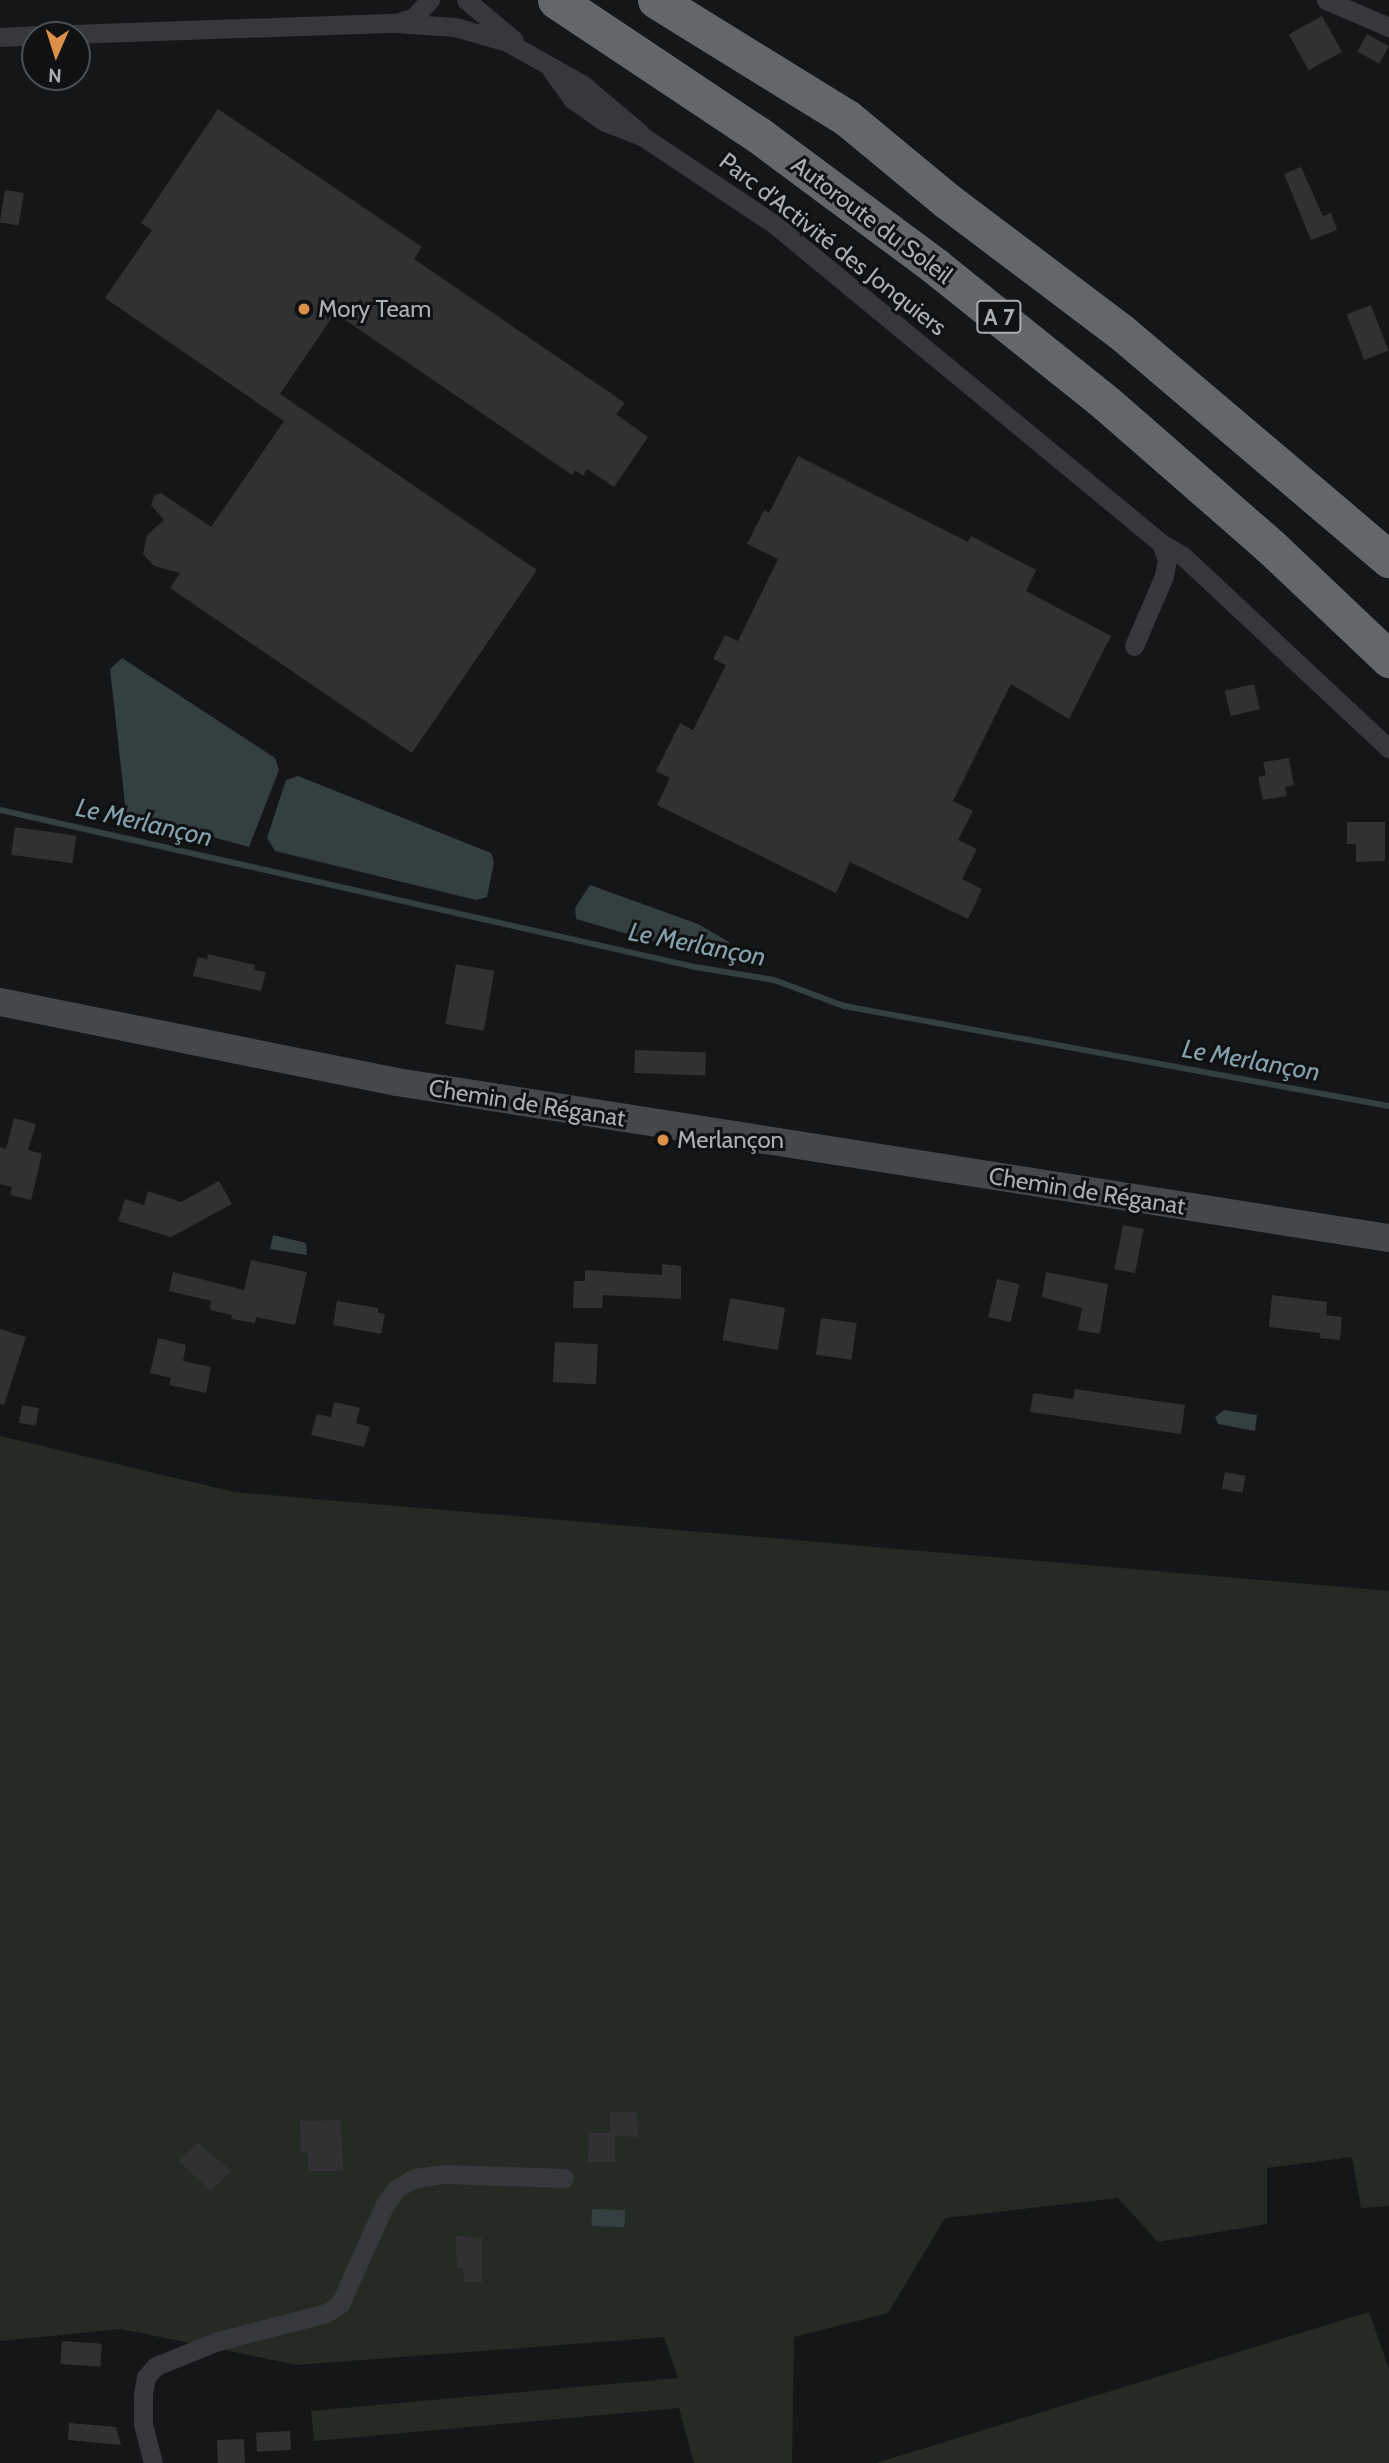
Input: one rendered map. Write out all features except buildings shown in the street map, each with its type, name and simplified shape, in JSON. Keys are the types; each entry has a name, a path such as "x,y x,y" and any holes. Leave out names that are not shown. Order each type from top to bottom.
{"highway":[{"name":"Autoroute du Soleil","path":"544,0 566,8 760,136 935,266 1106,403 1271,547 1389,659"},
{"name":"A 7","path":"656,0 847,118 946,200 1120,331 1389,559"},
{"path":"662,0 695,24"}],"street":[{"path":"395,23 413,18 430,0"},
{"path":"466,0 544,65"},
{"path":"1326,0 1389,27"},
{"name":"Parc d'Activité des Jonquiers","path":"91,33 395,23 485,34 544,65 572,99 606,122 642,136 774,224 1161,542 1183,556 1389,749"},
{"path":"0,37 21,36"},
{"path":"1134,646 1164,576 1167,560 1161,542"},
{"name":"Chemin de Réganat","path":"0,1002 397,1082 1389,1238"},
{"path":"153,2463 144,2424 143,2394 146,2377 156,2365 218,2341 326,2313 340,2304 384,2206 397,2188 415,2178 445,2174 564,2178"}],"shaded area":[{"path":"0,1436 234,1492 1389,1591 1389,2206 1361,2208 1352,2157 1267,2168 1267,2224 1158,2242 1118,2198 945,2218 888,2313 794,2337 792,2463 694,2463 679,2408 314,2441 311,2411 678,2378 664,2337 297,2365 121,2329 0,2341"},
{"path":"1369,2312 1389,2369 1389,2463 876,2463"}],"water":[{"path":"122,658 275,758 279,770 249,847 126,813 110,669"},
{"path":"298,776 491,853 494,862 487,897 476,900 275,851 267,838 286,780"},
{"path":"590,885 698,924 729,942 728,952 707,957 576,919 575,908"},
{"path":"273,1235 306,1243 307,1255 270,1249"},
{"path":"1224,1410 1257,1415 1255,1431 1218,1424 1215,1417"},
{"path":"592,2209 625,2210 624,2227 591,2226"}],"waterway":[{"name":"Le Merlançon","path":"0,810 695,967 774,980 844,1006 1389,1106"}],"place":[{"name":"Mory Team","path":"304,309"},
{"name":"Merlançon","path":"663,1140"}]}
